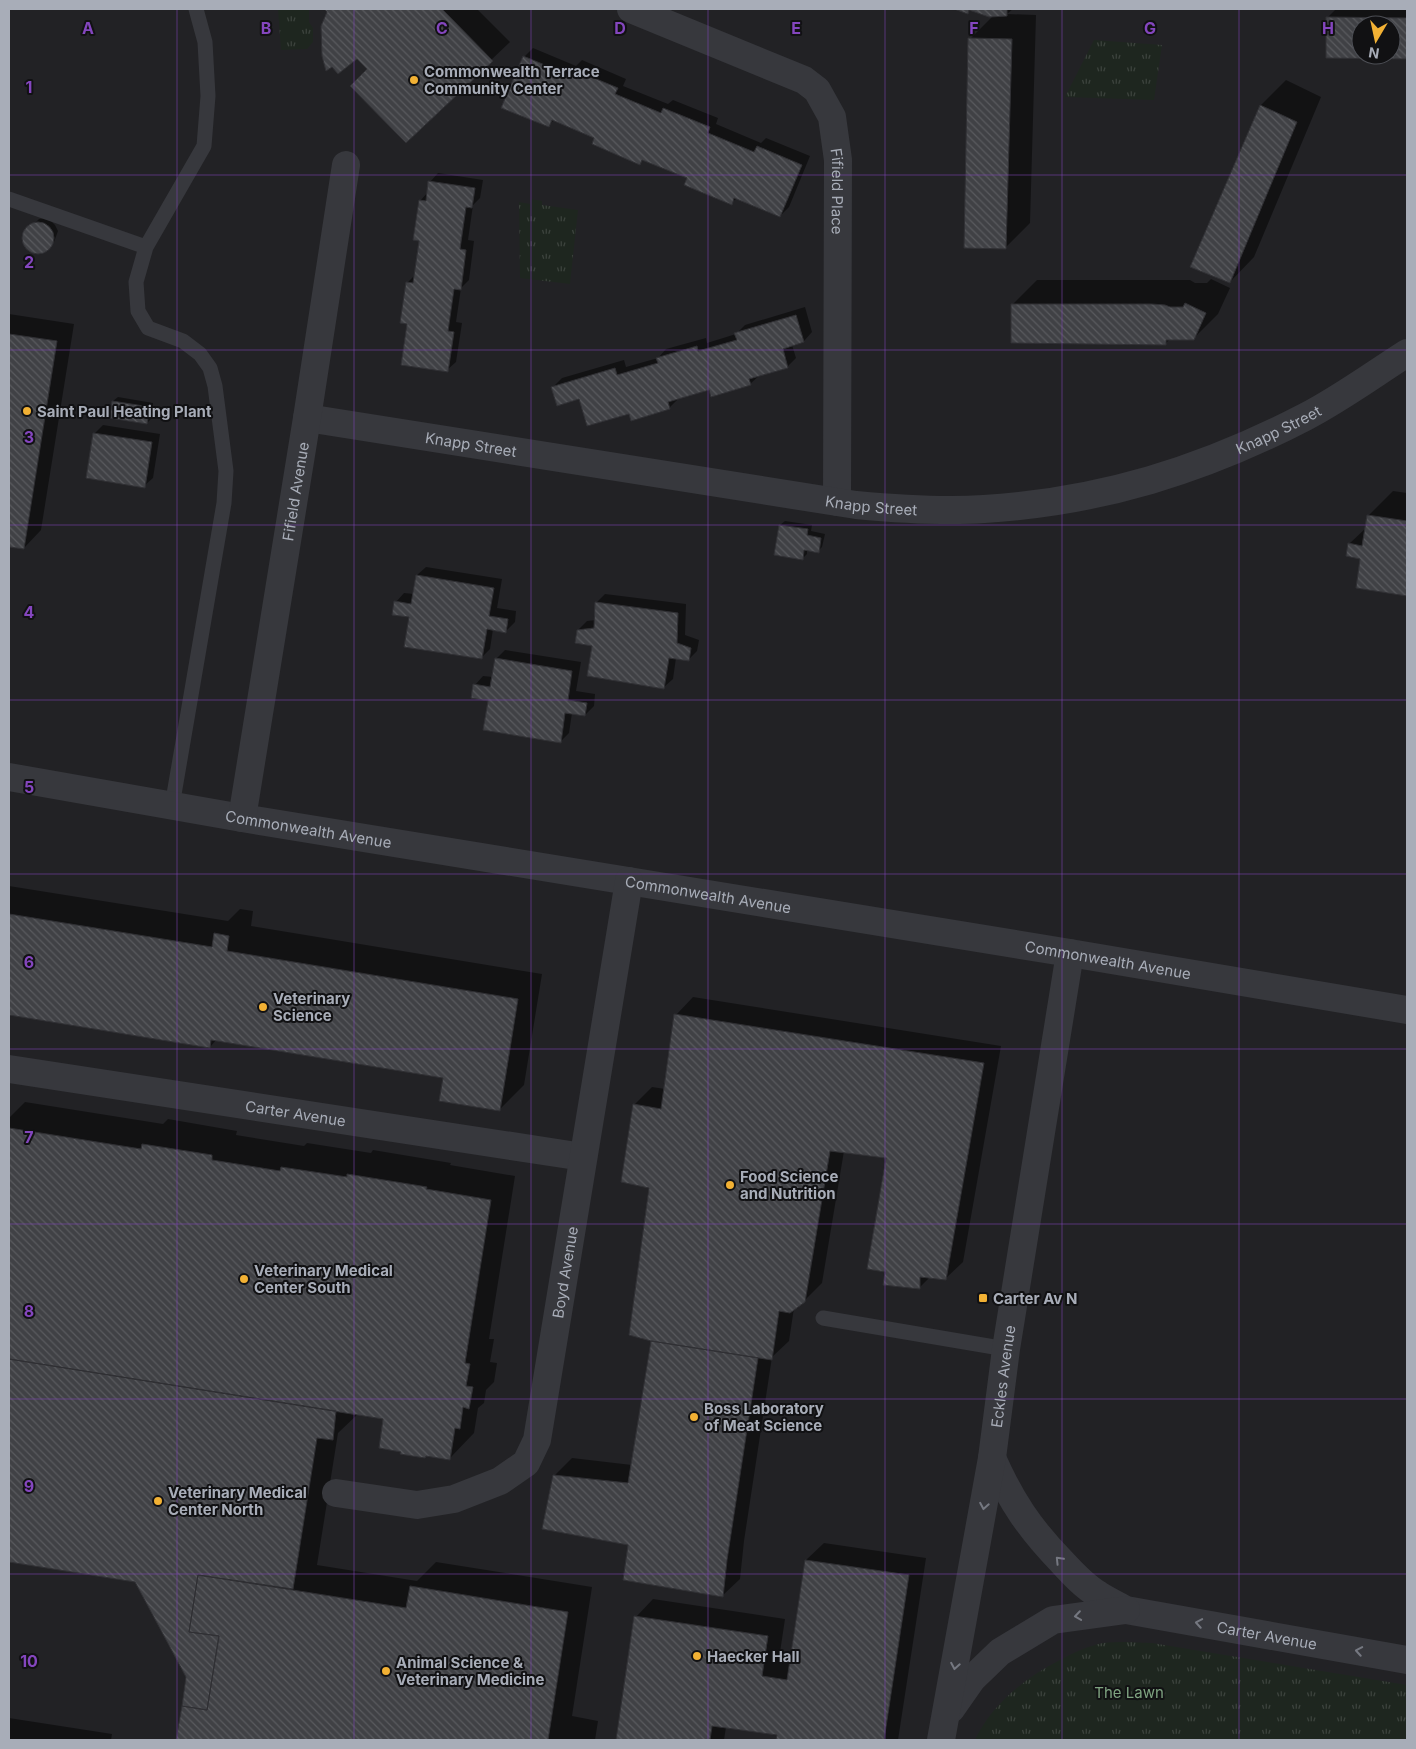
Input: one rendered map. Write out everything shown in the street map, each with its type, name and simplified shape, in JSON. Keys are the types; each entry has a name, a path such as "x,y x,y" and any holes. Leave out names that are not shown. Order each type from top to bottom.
{"street":[{"name":"Fifield Place","path":"631,9 804,80 817,90 832,117 836,138 839,192 837,502"},
{"name":"Fifield Avenue","path":"242,818 308,418 346,165"},
{"name":"Knapp Street","path":"308,418 837,502 904,509 983,510 1084,497 1150,481 1241,448 1306,416 1407,353"},
{"name":"Commonwealth Avenue","path":"9,777 242,818 1407,1010"},
{"name":"Boyd Avenue","path":"336,1493 417,1505 444,1501 500,1481 526,1463 537,1440 582,1157 629,881"},
{"name":"Eckles Avenue","path":"943,1728 992,1458 1006,1348 1070,953"},
{"name":"Carter Avenue","path":"9,1069 582,1157"},
{"name":"Carter Avenue","path":"992,1458 1004,1486 1024,1519 1046,1546 1071,1572 1097,1594 1126,1610"},
{"name":"Carter Avenue","path":"943,1728 972,1679 1000,1652 1053,1620 1126,1610 1407,1660"}],"lane":[{"path":"172,806 224,503 226,471 216,386 210,368 200,354 183,341 148,328 138,310 136,282 146,247 204,146 208,96 205,42 196,9"},
{"path":"9,200 146,247"},
{"path":"823,1318 1006,1348"}],"shaded area":[{"path":"9,9 1407,9 1407,1740 9,1740"}],"green space":[{"path":"278,9 309,9 309,22 313,28 313,42 307,49 281,50"},
{"path":"1094,40 1162,45 1154,100 1065,97"},
{"path":"531,199 542,201 542,205 578,210 570,284 520,278 519,202 530,204"},
{"name":"The Lawn","path":"1103,1643 1152,1643 1407,1685 1407,1740 975,1740 982,1727 1000,1704 1034,1675 1065,1657 1086,1648"}],"building":[{"name":"Commonwealth Terrace Community Center","path":"324,9 442,9 493,61 406,143 350,86 367,69 357,59 338,74 332,67 326,71 322,56 321,26 327,12"},
{"path":"954,9 1007,9 1007,16 989,17 969,10 968,14"},
{"path":"1326,17 1351,17 1351,58 1326,58"},
{"path":"1401,18 1407,18 1407,59 1401,59"},
{"path":"968,38 1012,39 1006,249 964,248"},
{"path":"523,56 569,75 572,69 618,88 615,94 661,113 663,108 710,127 708,133 754,152 757,146 802,165 780,217 734,198 732,205 684,185 687,178 642,160 640,165 592,144 594,138 552,120 549,127 501,108"},
{"path":"1260,105 1297,122 1230,283 1190,267"},
{"path":"428,181 475,188 472,208 466,207 460,249 466,250 461,290 454,289 448,331 454,332 448,372 401,365 407,324 400,323 406,282 413,283 419,241 413,240 419,200 426,201"},
{"path":"38,222 49,227 54,238 49,249 38,254 27,249 22,238 27,227"},
{"path":"1185,303 1206,313 1194,340 1166,340 1166,345 1011,343 1011,304 1151,304 1183,307"},
{"path":"796,315 804,342 783,349 788,368 749,379 751,385 711,397 709,390 668,402 670,409 631,421 629,414 587,426 579,399 557,406 551,387 615,368 617,375 658,363 656,358 697,346 698,351 737,340 734,333"},
{"name":"Saint Paul Heating Plant","path":"9,334 57,341 24,549 9,547"},
{"path":"112,401 150,407 147,424 110,418"},
{"path":"93,433 152,442 145,488 86,478"},
{"path":"1367,515 1407,521 1407,596 1356,588 1360,559 1346,556 1348,543 1362,546"},
{"path":"779,525 808,529 807,535 821,538 819,553 804,550 803,560 774,555"},
{"path":"416,575 494,588 489,616 508,619 506,633 487,629 482,659 404,647 409,617 392,615 394,601 411,604"},
{"path":"595,602 678,613 677,643 691,648 689,661 669,658 664,689 587,676 592,646 575,643 577,630 594,628"},
{"path":"495,658 572,671 568,700 587,703 585,716 565,713 561,743 483,730 488,701 471,698 473,684 490,687"},
{"name":"Veterinary Science","path":"9,914 212,947 214,933 229,936 227,951 518,999 500,1111 439,1101 443,1078 211,1040 210,1048 9,1015"},
{"name":"Food Science and Nutrition","path":"674,1014 984,1063 946,1280 920,1277 920,1289 883,1285 885,1272 867,1269 886,1158 830,1151 805,1302 790,1313 779,1311 772,1360 651,1341 629,1335 649,1188 621,1182 633,1104 661,1109"},
{"name":"Veterinary Medical Center South","path":"9,1128 141,1149 142,1144 212,1155 212,1160 280,1171 281,1167 347,1177 347,1174 491,1200 465,1363 470,1364 466,1386 473,1387 469,1409 463,1407 460,1429 455,1428 450,1460 400,1454 401,1452 379,1448 383,1419 9,1359"},
{"name":"Boss Laboratory of Meat Science","path":"651,1341 758,1358 723,1597 623,1580 628,1545 542,1529 553,1475 628,1483"},
{"name":"Veterinary Medical Center North","path":"9,1359 336,1411 333,1440 317,1438 293,1589 198,1575 189,1632 219,1636 207,1710 182,1706 186,1677 135,1582 9,1562"},
{"name":"Haecker Hall","path":"805,1560 909,1575 884,1740 776,1740 777,1735 712,1726 710,1740 616,1740 634,1616 768,1636 762,1676 787,1680"},
{"name":"Animal Science & Veterinary Medicine","path":"198,1575 406,1608 410,1586 568,1612 548,1740 176,1740 182,1706 207,1710 219,1636 189,1632"}],"place":[{"name":"Commonwealth Terrace Community Center","path":"414,80"},
{"name":"Saint Paul Heating Plant","path":"27,411"},
{"name":"Veterinary Science","path":"263,1007"},
{"name":"Food Science and Nutrition","path":"730,1185"},
{"name":"Veterinary Medical Center South","path":"244,1279"},
{"name":"Carter Av N","path":"983,1298"},
{"name":"Boss Laboratory of Meat Science","path":"694,1417"},
{"name":"Veterinary Medical Center North","path":"158,1501"},
{"name":"Haecker Hall","path":"697,1656"},
{"name":"Animal Science & Veterinary Medicine","path":"386,1671"}]}
